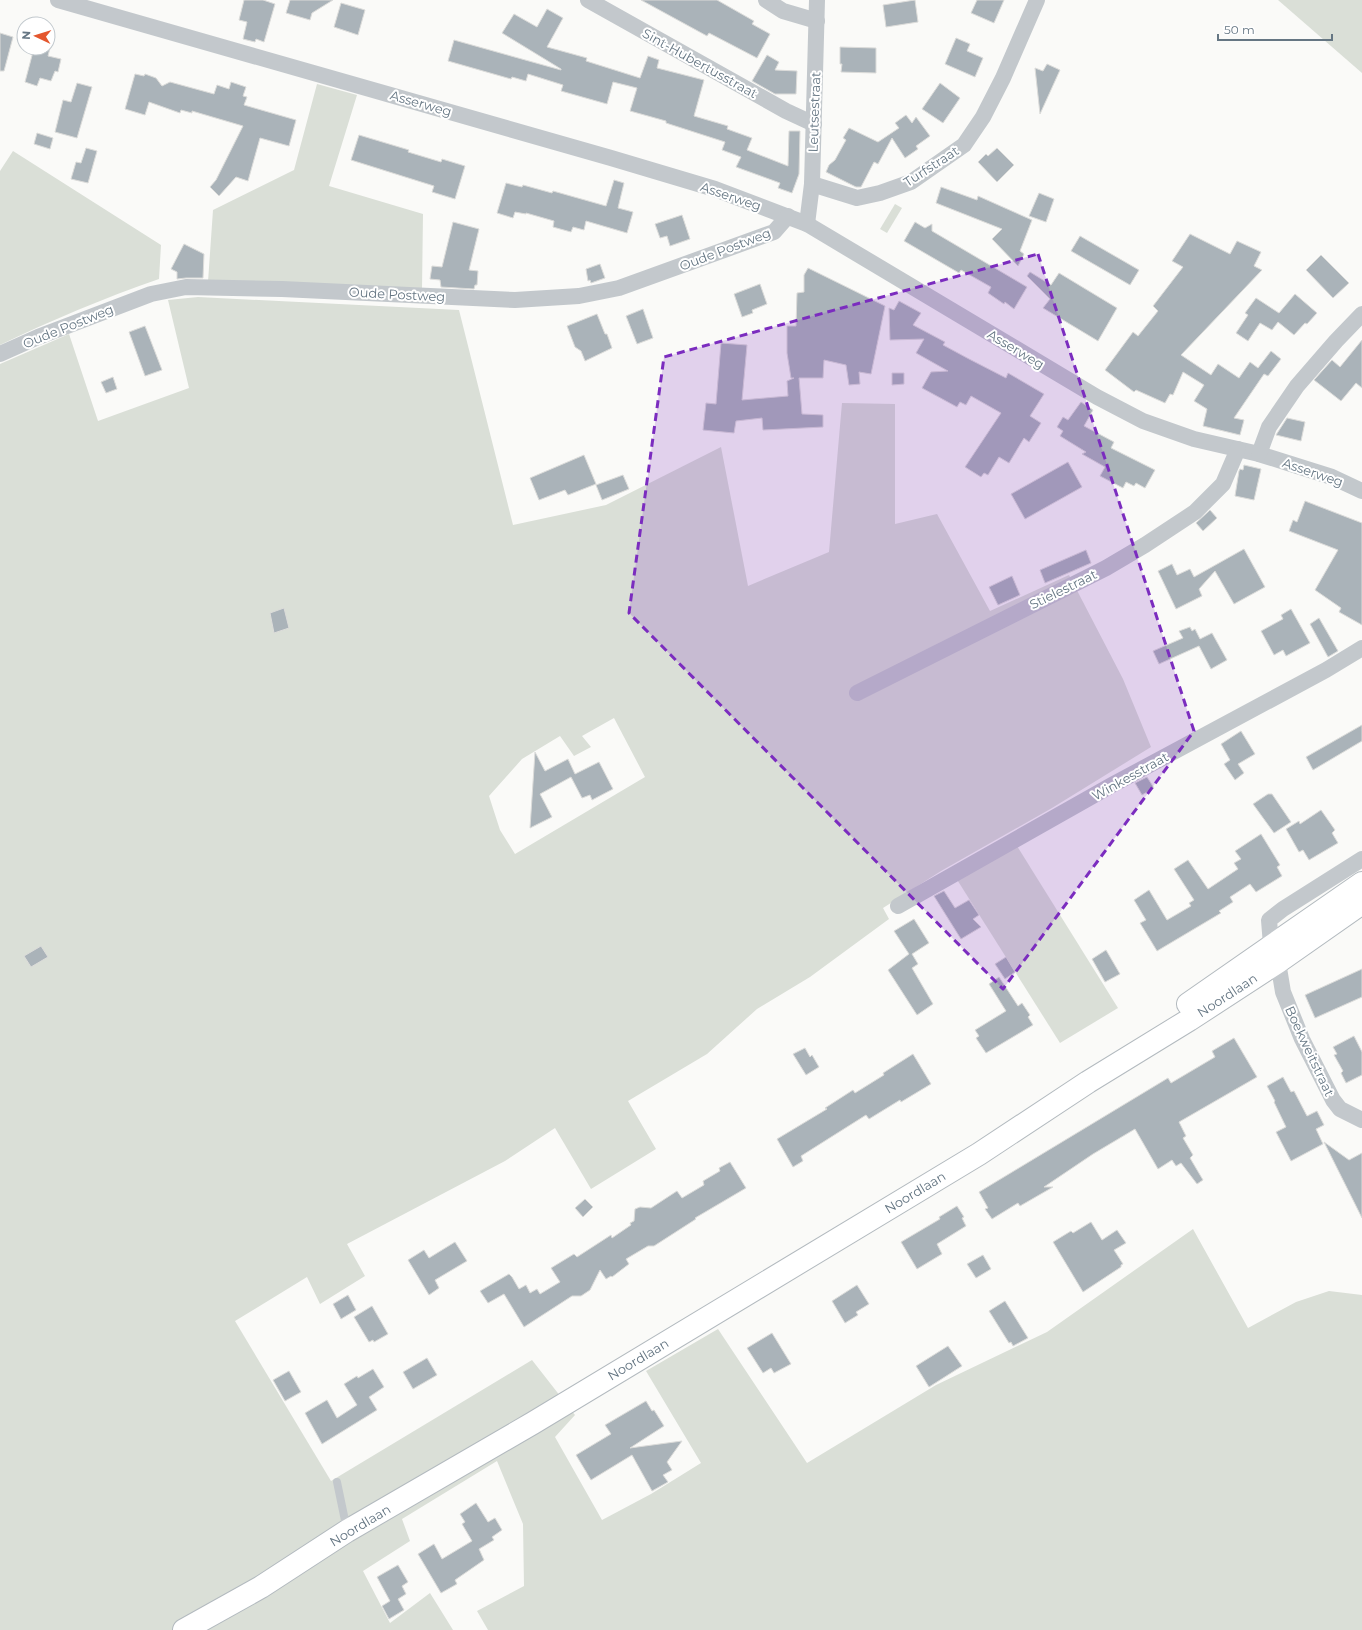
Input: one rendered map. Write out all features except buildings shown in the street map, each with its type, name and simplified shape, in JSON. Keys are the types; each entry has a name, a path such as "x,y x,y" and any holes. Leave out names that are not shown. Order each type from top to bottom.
{"main road":[{"name":"Noordlaan","path":"184,1630 261,1587 347,1531 533,1423 979,1154 1088,1082 1189,1020 1362,883"},
{"name":"Noordlaan","path":"1274,954 1362,903"}],"street":[{"name":"Asserweg","path":"58,0 611,158 715,189 788,216 807,224 1097,397 1143,421 1194,439 1259,454 1332,477 1362,491"},
{"name":"Sint-Hubertusstraat","path":"588,0 786,111 814,124"},
{"path":"766,0 783,11 817,21"},
{"name":"Leutsestraat","path":"807,224 812,184 817,0"},
{"name":"Turfstraat","path":"812,184 857,198 880,193 910,182 964,145 983,117 1003,78 1037,0"},
{"name":"Oude Postweg","path":"0,354 38,337 151,294 186,287 290,289 515,300 579,296 619,288 774,232 788,216"},
{"path":"1259,454 1269,427 1297,386 1336,341 1362,314"},
{"name":"Stielestraat","path":"857,693 1106,568 1145,545 1195,512 1222,484 1238,449"},
{"name":"Winkesstraat","path":"898,906 1112,785 1326,670 1362,648"},
{"path":"1274,954 1270,920 1283,909 1362,858"},
{"name":"Boekweitstraat","path":"1274,954 1283,992 1302,1039 1333,1100 1340,1109 1362,1120"}],"lane":[{"path":"337,1482 347,1531"}],"highlighted area":[{"path":"1038,254 1194,731 1003,989 629,613 664,357"}],"shaded area":[{"path":"1278,0 1362,0 1362,73"},
{"path":"317,84 357,95 329,186 423,214 422,290 208,282 213,210 294,170"},
{"path":"13,151 161,245 159,279 78,310 0,345 0,171"},
{"path":"895,204 902,208 887,233 880,229"},
{"path":"198,297 459,310 513,525 606,505 721,447 748,586 829,552 842,403 895,404 895,524 937,514 990,611 1069,575 1123,679 1151,747 1052,808 941,871 883,908 889,919 810,977 757,1009 707,1054 628,1101 656,1149 591,1189 555,1128 505,1161 347,1244 365,1276 320,1304 307,1277 235,1321 331,1481 532,1360 575,1415 555,1437 602,1520 651,1494 701,1463 646,1371 718,1329 807,1463 936,1385 1047,1332 1193,1229 1248,1328 1296,1302 1329,1291 1362,1295 1362,1630 488,1630 477,1611 524,1586 523,1524 497,1461 402,1519 410,1541 363,1571 390,1623 430,1593 453,1630 0,1630 0,364 69,334 98,421 189,388 168,300","holes":["614,718 645,777 515,854 500,830 489,796 522,759 560,736 574,756 591,747 582,736"]},
{"path":"1017,846 1118,1008 1060,1043 956,878"}]}
